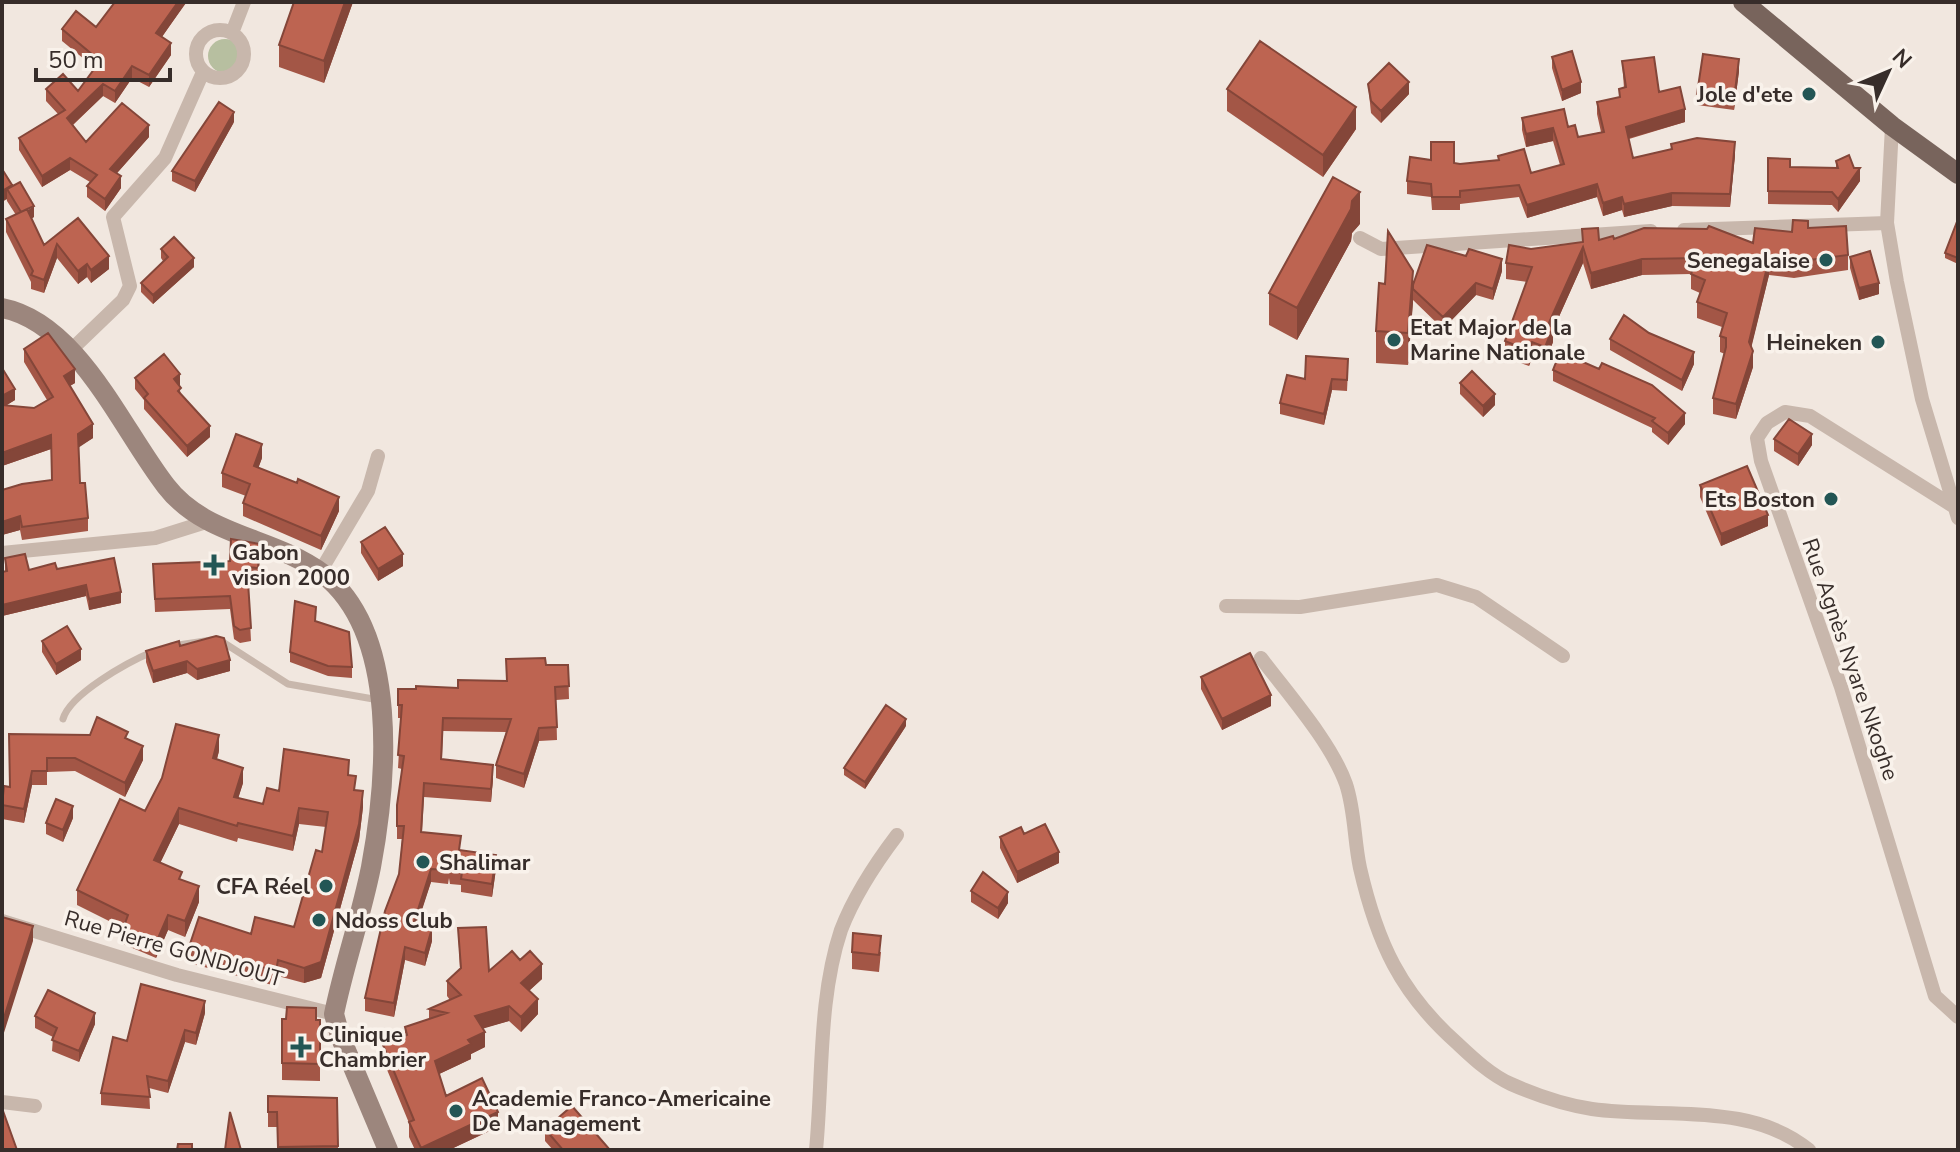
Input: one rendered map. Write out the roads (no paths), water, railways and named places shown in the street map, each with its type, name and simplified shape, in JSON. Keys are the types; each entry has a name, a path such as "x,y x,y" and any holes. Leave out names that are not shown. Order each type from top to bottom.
{"main road":[{"path":"1743,2 1892,126 1958,174"}],"street":[{"path":"232,33 244,2"},
{"path":"217,30 232,33 243,45 240,69 234,75 218,79 203,72 196,58 203,37 217,30"},
{"path":"71,350 123,300 130,286 113,217 165,158 203,72"},
{"path":"1892,126 1887,223 1922,399 1955,512"},
{"path":"1360,238 1381,249 1643,231 1887,223"},
{"path":"2,308 33,317 71,350 167,488 206,522 277,549 320,572 335,585 357,615 377,674 382,701 380,779 371,863 334,1014 340,1036 388,1150"},
{"name":"Rue Agnès Nyare Nkoghe","path":"1955,512 1810,416 1785,412 1767,423 1757,438 1761,461 1841,687 1935,996 1958,1017"},
{"path":"320,572 368,491 378,456"},
{"path":"2,553 155,538 206,522"},
{"path":"1226,606 1300,607 1437,585 1476,597 1563,656"},
{"path":"1261,658 1345,781 1366,891 1390,963 1433,1022 1463,1050 1511,1083 1570,1104 1593,1109 1693,1113 1731,1119 1781,1132 1809,1150"},
{"path":"816,1150 828,998 838,943 864,883 897,835"},
{"name":"Rue Pierre GONDJOUT","path":"2,921 177,975 334,1014"},
{"path":"2,1102 35,1106"}],"lane":[{"path":"63,719 68,708 85,693 147,654 204,638 230,644 288,684 382,701"}],"place":[{"name":"Jole d'ete","path":"1809,94"},
{"name":"Senegalaise","path":"1826,260"},
{"name":"Etat Major de la Marine Nationale","path":"1394,340"},
{"name":"Heineken","path":"1878,342"},
{"name":"Ets Boston","path":"1831,499"},
{"name":"Gabon vision 2000","path":"214,565"},
{"name":"Shalimar","path":"423,862"},
{"name":"CFA Réel","path":"326,886"},
{"name":"Ndoss Club","path":"319,920"},
{"name":"Clinique Chambrier","path":"301,1047"},
{"name":"Academie Franco-Americaine De Management","path":"456,1111"}]}
